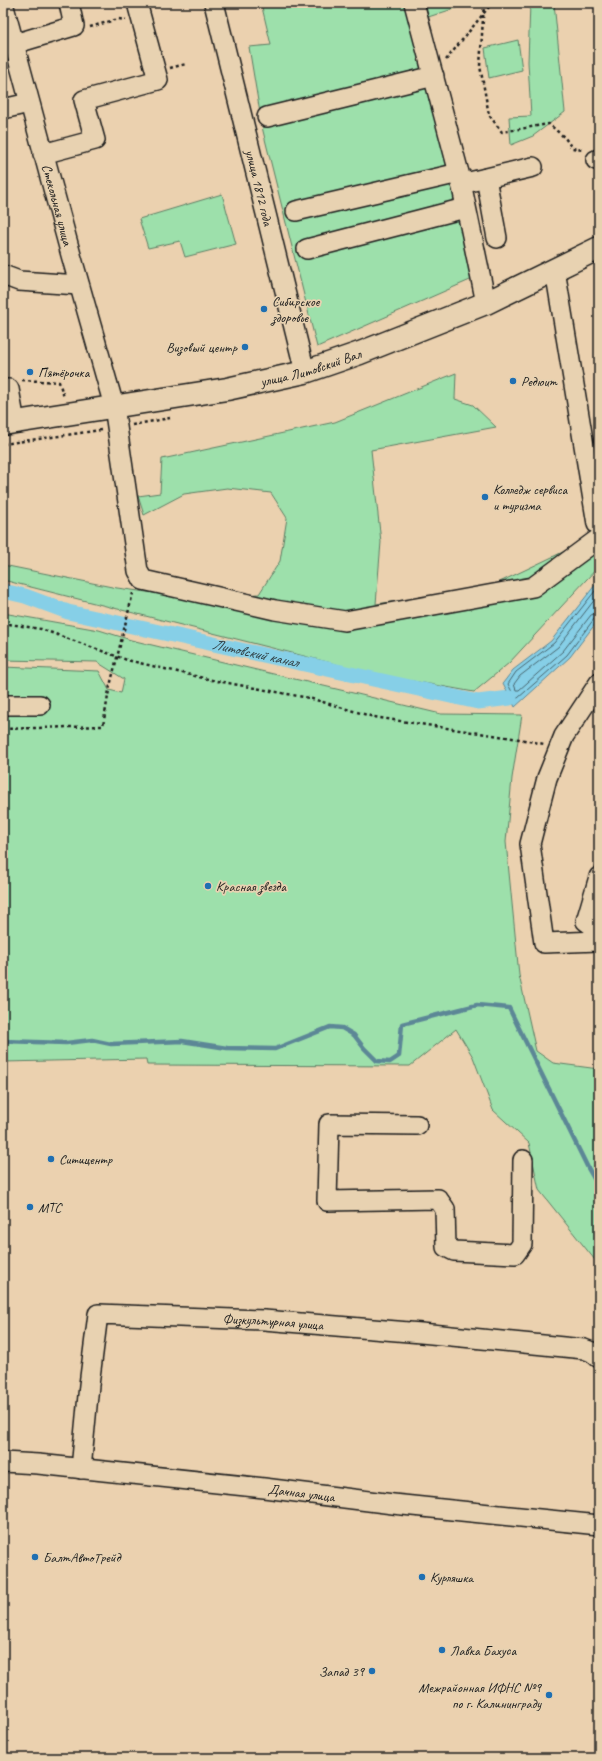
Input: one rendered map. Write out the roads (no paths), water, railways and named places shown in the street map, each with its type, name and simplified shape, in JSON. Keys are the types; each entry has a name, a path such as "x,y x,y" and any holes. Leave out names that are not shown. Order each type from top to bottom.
{"main road":[{"name":"улица Литовский Вал","path":"9,423 227,389 305,372 360,353 486,303 599,248"}],"street":[{"name":"Стекольная улица","path":"3,3 79,285 114,406 138,571 143,580 275,610 346,620 533,587 598,531"},
{"path":"14,44 74,26 69,3"},
{"path":"43,154 95,140 84,100 158,80 137,3"},
{"name":"улица 1812 года","path":"214,3 305,372"},
{"path":"414,3 460,178 465,208 486,303"},
{"path":"267,117 434,76"},
{"path":"3,109 30,103"},
{"path":"296,211 460,178 486,178 533,167"},
{"path":"486,178 497,238"},
{"path":"308,249 465,208"},
{"path":"555,270 598,531"},
{"path":"3,275 19,281 79,285"},
{"path":"9,423 10,384"},
{"path":"599,683 564,736 546,778 530,844 544,943 599,941"},
{"path":"3,705 40,704"},
{"path":"599,877 586,921 599,931"},
{"path":"417,1125 329,1124 327,1201 438,1199 445,1209 446,1247 454,1251 515,1254 522,1244 523,1160"},
{"name":"Физкультурная улица","path":"81,1469 89,1385 98,1314 264,1320 413,1332 584,1349 592,1352 599,1358"},
{"name":"Дачная улица","path":"3,1462 38,1464 264,1488 393,1504 599,1524"}],"water":[{"path":"599,580 599,619 570,657 515,707 503,683 513,670 551,641"}],"waterway":[{"name":"Литовский канал","path":"3,591 25,596 68,612 478,702 510,698"},
{"path":"3,1041 66,1043 92,1040 111,1044 182,1041 227,1048 275,1049 330,1027 342,1028 354,1035 377,1061 390,1062 399,1056 402,1024 477,1005 509,1008 588,1168 599,1187"}],"place":[{"name":"Сибирское здоровье","path":"264,309"},
{"name":"Визовый центр","path":"245,347"},
{"name":"Пятёрочка","path":"30,372"},
{"name":"Редюит","path":"513,381"},
{"name":"Колледж сервиса и туризма","path":"485,497"},
{"name":"Красная звезда","path":"208,886"},
{"name":"Ситицентр","path":"51,1159"},
{"name":"МТС","path":"30,1207"},
{"name":"БалтАвтоТрейд","path":"35,1557"},
{"name":"Курляшка","path":"422,1577"},
{"name":"Лавка Бахуса","path":"442,1650"},
{"name":"Запад 39","path":"372,1671"},
{"name":"Межрайонная ИФНС №9 по г. Калининграду","path":"549,1695"}]}
